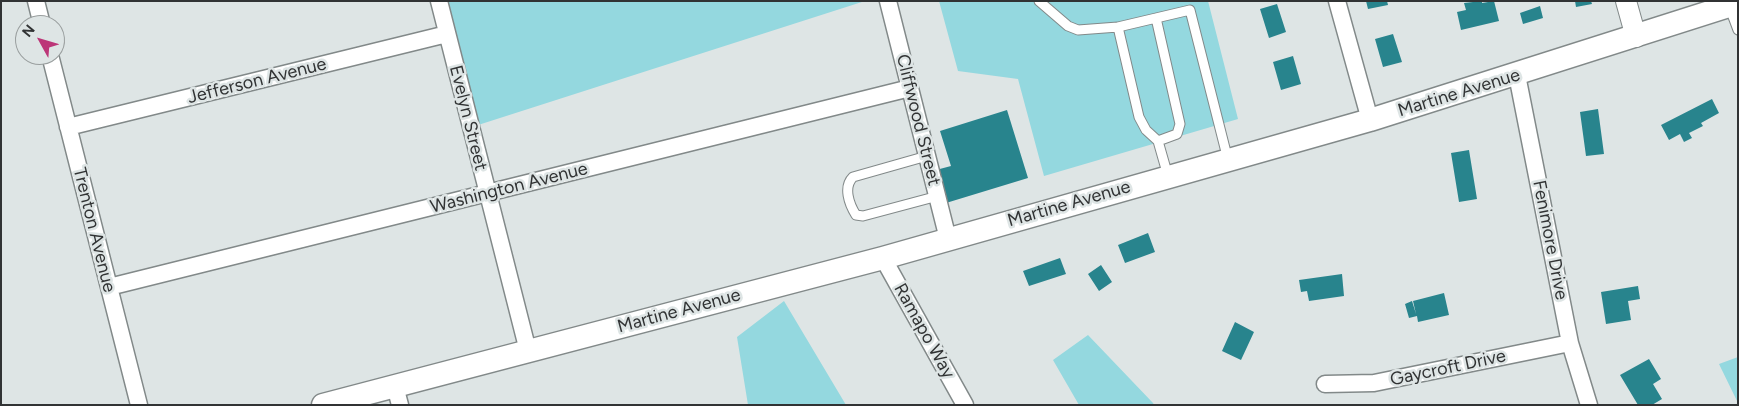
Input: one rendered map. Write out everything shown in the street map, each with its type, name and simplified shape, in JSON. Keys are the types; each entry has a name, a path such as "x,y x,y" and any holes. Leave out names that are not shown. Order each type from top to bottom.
{"main road":[{"name":"Martine Avenue","path":"323,405 398,395 528,351 883,258 948,238 1370,120 1636,37 1733,4"}],"street":[{"path":"36,1 40,15"},
{"name":"Evelyn Street","path":"438,1 528,351"},
{"name":"Cliffwood Street","path":"888,1 948,238"},
{"path":"1337,1 1370,120"},
{"path":"1626,1 1636,37"},
{"name":"Jefferson Avenue","path":"68,127 447,34"},
{"name":"Trenton Avenue","path":"52,65 138,405"},
{"name":"Fenimore Drive","path":"1517,75 1570,343 1589,405"},
{"name":"Washington Avenue","path":"109,287 910,88"},
{"name":"Ramapo Way","path":"883,258 965,405"},
{"name":"Gaycroft Drive","path":"1325,384 1374,383 1570,343"}],"lane":[{"path":"1039,1 1068,26 1078,30 1118,28 1190,10 1228,160"},
{"path":"1733,4 1738,30"},
{"path":"1156,18 1180,124 1177,134 1158,141"},
{"path":"1118,28 1139,118 1146,130 1158,141 1168,177"},
{"path":"927,156 853,177 849,182 848,192 851,207 856,215 863,216 938,196"}],"shaded area":[{"path":"442,1 865,1 475,126"},
{"path":"939,1 1208,1 1238,119 1044,176 1018,79 958,71"},
{"path":"784,301 846,405 748,405 737,337"},
{"path":"1088,335 1154,405 1079,405 1053,360"},
{"path":"1738,357 1738,403 1719,364"}],"building":[{"path":"1366,1 1387,1 1388,5 1368,9"},
{"path":"1482,1 1482,3 1494,1 1499,21 1461,30 1457,12 1466,10 1464,3"},
{"path":"1575,1 1591,1 1592,4 1576,7"},
{"path":"1277,4 1286,32 1269,38 1260,9"},
{"path":"1540,6 1543,18 1523,24 1520,13"},
{"path":"1393,34 1402,62 1383,67 1375,39"},
{"path":"1293,56 1301,84 1281,90 1273,62"},
{"path":"1712,99 1719,113 1701,123 1703,126 1689,133 1692,138 1684,142 1680,134 1669,140 1661,125"},
{"path":"1598,109 1604,154 1586,156 1580,112"},
{"path":"1007,110 1028,178 946,203 936,170 951,166 940,131"},
{"path":"1469,150 1477,199 1459,202 1451,153"},
{"path":"1148,233 1155,252 1125,263 1118,245"},
{"path":"1060,258 1066,274 1029,286 1023,271"},
{"path":"1101,265 1112,282 1099,291 1088,274"},
{"path":"1342,274 1344,296 1309,301 1307,291 1301,292 1299,280"},
{"path":"1638,286 1640,299 1628,301 1631,320 1606,324 1601,292"},
{"path":"1444,293 1449,315 1418,322 1417,316 1409,318 1405,304 1412,301 1416,314 1413,301"},
{"path":"1235,322 1254,332 1241,360 1222,351"},
{"path":"1649,359 1661,379 1653,384 1662,399 1652,405 1638,405 1620,375"}]}
